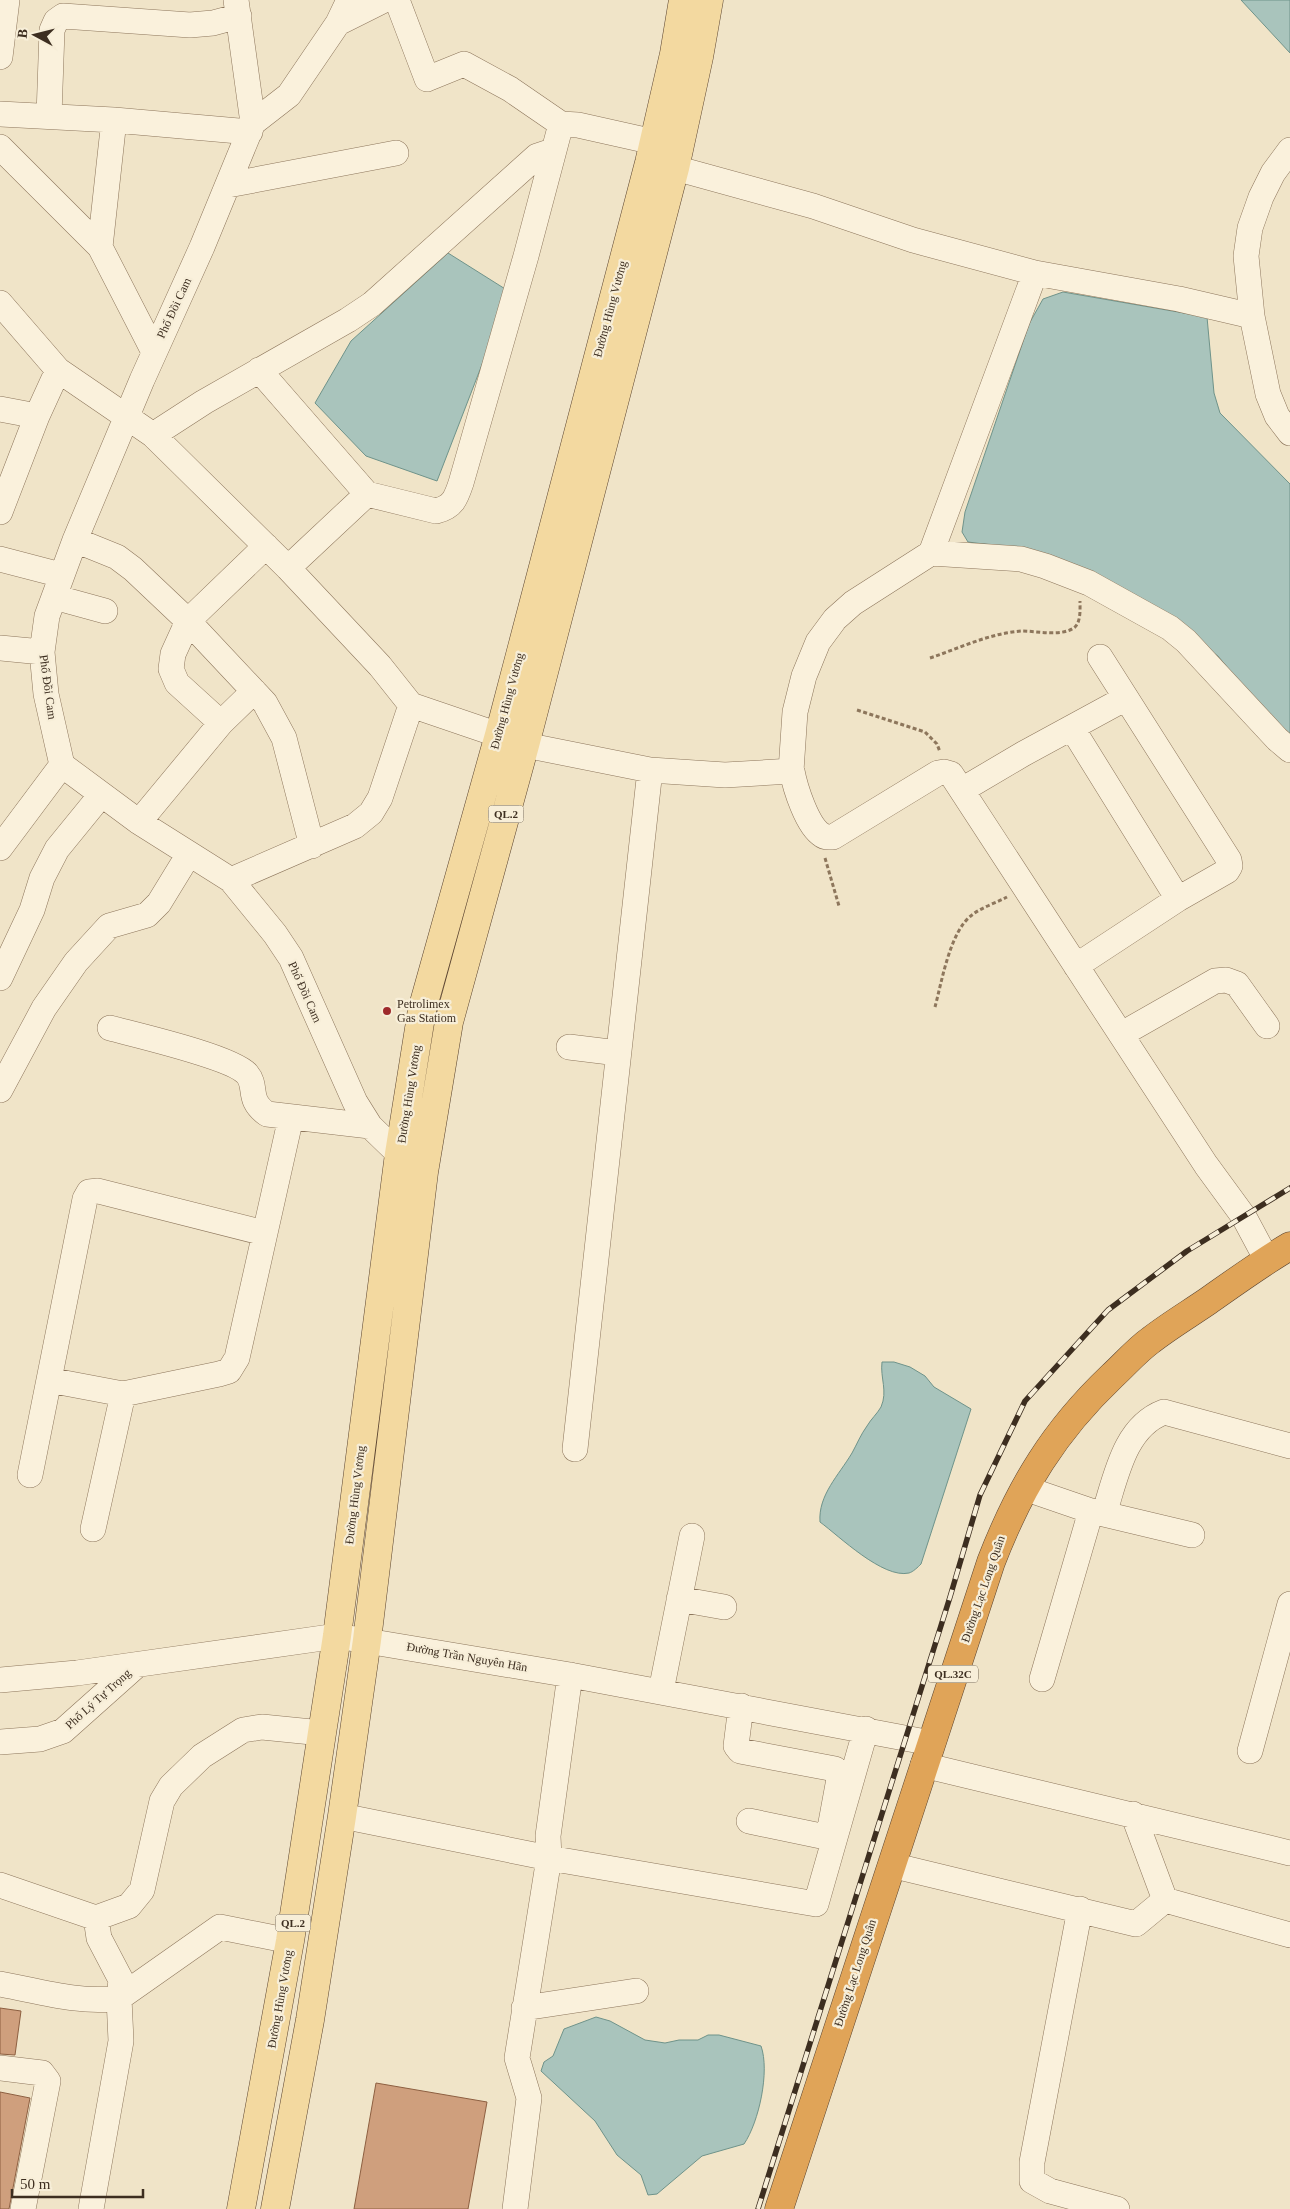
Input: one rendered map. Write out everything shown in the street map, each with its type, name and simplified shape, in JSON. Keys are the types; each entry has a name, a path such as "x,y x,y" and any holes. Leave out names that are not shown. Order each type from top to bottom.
{"highway":[{"name":"Đường Lạc Long Quân","path":"779,2209 927,1754 1004,1526 1037,1466 1082,1404 1150,1341 1278,1253"}],"main road":[{"name":"Đường Hùng Vương","path":"241,2209 290,1942 337,1636 399,1154 422,1010 498,735 654,142 674,54 683,0"},
{"name":"QL.2","path":"276,2209 310,2020 342,1816 367,1640 424,1172 449,1022 525,745 675,168 699,58 709,0"},
{"path":"574,446 601,453"}],"street":[{"path":"0,57 7,0"},
{"path":"0,114 252,127 289,96 338,23 349,0"},
{"path":"338,23 384,0"},
{"path":"397,0 427,79 464,64 510,89 561,124 654,142"},
{"path":"49,116 52,30 56,22 63,16 190,25 213,23 238,8 252,127"},
{"path":"100,247 114,120"},
{"path":"259,370 367,494 436,511 446,509 455,501 526,256 552,151 561,124"},
{"name":"Phố Đồi Cam","path":"252,127 154,352 57,586 47,616 42,652 46,694 62,766 139,822 231,880 274,934 290,958 354,1102 370,1126 399,1154 424,1172"},
{"path":"0,147 100,247 154,352"},
{"path":"1290,150 1274,173 1261,198 1250,228 1246,256 1252,316 1268,394 1277,416 1290,433"},
{"path":"153,435 372,304 537,156 552,151"},
{"path":"228,185 396,153"},
{"path":"675,168 813,206 913,240 1035,273 1179,299 1252,316"},
{"path":"931,553 1035,273"},
{"path":"0,303 58,370 128,416 153,435 288,568 380,666 411,705 498,735"},
{"path":"0,512 37,416 58,370"},
{"path":"0,409 37,416"},
{"path":"288,568 367,494"},
{"path":"75,540 117,557 133,569 188,621 265,704 284,738 312,846"},
{"path":"221,723 177,682 171,669 173,654 188,621 266,546"},
{"path":"1278,1253 1244,1217 1206,1165 951,774 938,773 833,837 823,837 817,832 808,816 791,771 795,712 804,676 818,642 835,619 853,603 931,553 1022,559 1081,580 1170,628 1186,641 1277,739 1290,750"},
{"path":"0,559 105,611"},
{"path":"0,648 42,652"},
{"path":"1076,966 1178,899 1227,871 1230,866 1229,860 1100,657"},
{"path":"139,822 221,723 254,691"},
{"path":"962,790 1023,754 1126,698"},
{"path":"231,880 354,826 371,813 380,798 411,705"},
{"path":"1072,728 1178,899"},
{"path":"525,745 650,770 725,775 791,771"},
{"path":"0,848 62,766"},
{"path":"575,1449 650,770"},
{"path":"0,978 32,910 42,878 57,848 101,795"},
{"path":"0,1090 44,1008 76,962 109,926 147,916 159,903 189,854"},
{"path":"1122,1034 1216,981 1221,980 1237,984 1267,1026"},
{"path":"110,1028 190,1049 238,1067 248,1075 256,1106 267,1114 370,1126"},
{"path":"569,1048 618,1053"},
{"path":"49,1380 123,1394 229,1371 237,1358 291,1117"},
{"path":"30,1475 85,1199 89,1192 98,1191 264,1233"},
{"path":"93,1529 123,1394"},
{"path":"1042,1679 1097,1512 1130,1440 1153,1416 1164,1412 1290,1446"},
{"path":"1024,1488 1097,1512 1192,1535"},
{"path":"661,1691 692,1536"},
{"path":"679,1599 724,1608"},
{"path":"1250,1750 1290,1604"},
{"name":"Đường Trần Nguyên Hãn","path":"0,1680 77,1673 337,1636 367,1640 866,1729 927,1754 1132,1814 1290,1853"},
{"name":"Phố Lý Tự Trọng","path":"0,1742 40,1739 63,1731 137,1665"},
{"path":"515,2209 529,2098 517,2058 548,1858 548,1836 570,1675"},
{"path":"741,1706 736,1746 740,1751 834,1769 838,1779 830,1828 821,1836 748,1821"},
{"path":"0,1885 96,1918 129,1906 142,1890 162,1802 171,1786 202,1756 243,1730 262,1727 322,1733"},
{"path":"342,1816 548,1858 816,1904 866,1729"},
{"path":"1132,1814 1165,1900"},
{"path":"891,1865 1136,1924 1165,1900"},
{"path":"1165,1900 1290,1934"},
{"path":"1080,1909 1032,2162 1032,2181 1050,2191 1116,2209"},
{"path":"90,2209 121,2041 119,1998 121,1980 99,1938 96,1918"},
{"path":"0,1984 88,2000 119,1998 220,1927 290,1942"},
{"path":"524,2008 636,1990"},
{"path":"0,2068 42,2073 48,2081 23,2209"}],"path":[{"path":"930,658 992,637 1021,632 1067,632 1076,626 1080,615 1081,580"},
{"path":"857,710 925,732 937,744 942,757 944,772"},
{"path":"823,837 825,862 839,906"},
{"path":"935,1007 947,961 962,925 972,915 1025,888"}],"water":[{"path":"1241,0 1290,0 1290,53"},
{"path":"448,253 510,292 437,481 366,456 315,403 351,341"},
{"path":"1063,292 1207,317 1214,393 1220,413 1290,484 1290,734 1272,722 1218,656 1127,591 992,545 968,542 962,532 965,512 1029,324 1043,299"},
{"path":"882,1362 894,1362 910,1367 925,1376 934,1387 971,1409 921,1564 909,1573 887,1570 874,1563 820,1522 822,1503 830,1486 865,1429 881,1407 884,1395"},
{"path":"596,2017 610,2021 645,2040 665,2043 679,2040 698,2040 708,2035 719,2035 761,2046 764,2069 762,2096 754,2123 744,2144 702,2156 657,2194 648,2195 641,2175 617,2155 595,2121 541,2071 544,2062 553,2056 564,2029"}],"building":[{"path":"0,2008 21,2011 15,2055 0,2054"},
{"path":"376,2083 487,2102 468,2209 354,2209"},
{"path":"0,2092 30,2098 9,2209 0,2209"}],"railway":[{"path":"758,2209 950,1597 980,1495 1025,1401 1108,1310 1187,1251 1290,1188"}],"place":[{"name":"Petrolimex Gas Statiom","path":"387,1011"}]}
